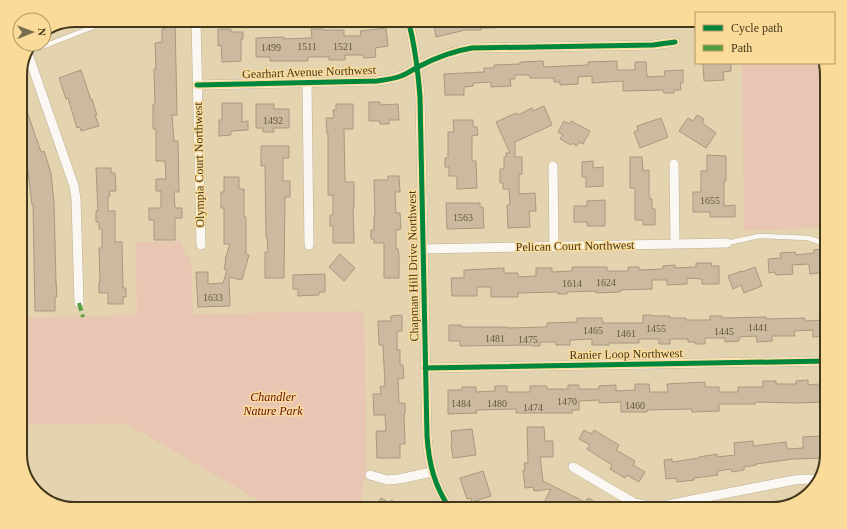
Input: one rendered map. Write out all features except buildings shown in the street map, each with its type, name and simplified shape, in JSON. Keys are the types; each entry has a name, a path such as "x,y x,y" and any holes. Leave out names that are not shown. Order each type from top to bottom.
{"street":[{"name":"Olympia Court Northwest","path":"196,27 201,246"},
{"name":"Chapman Hill Drive Northwest","path":"410,27 418,67 420,97 428,453 432,472 445,502"},
{"name":"Gearhart Avenue Northwest","path":"197,85 376,81 391,79 403,76 418,67 450,53 472,48 653,45 675,42"},
{"path":"30,59 74,186 76,199 79,303"},
{"path":"307,83 309,245"},
{"path":"674,164 675,244"},
{"path":"553,166 554,247"},
{"name":"Pelican Court Northwest","path":"423,249 727,243"},
{"name":"Ranier Loop Northwest","path":"425,368 820,361"},
{"path":"573,467 632,502"},
{"path":"370,476 387,480 432,472"},
{"path":"682,502 794,480 813,479"}],"lane":[{"path":"34,51 93,27"},
{"path":"727,243 759,236 808,238 820,242"}],"green space":[{"path":"742,64 819,64 820,71 820,227 744,231"},
{"name":"Chandler Nature Park","path":"182,241 184,251 191,259 193,314 364,311 367,475 363,483 362,502 262,502 125,423 27,425 27,318 137,315 136,242"}],"marked path":[{"path":"79,303 83,317"}],"cycle path":[{"path":"410,27 416,58 420,97 427,436 433,474 445,502"},
{"path":"197,85 377,81 395,78 444,55 472,48 653,45 675,42"},
{"path":"425,368 820,361"}]}
